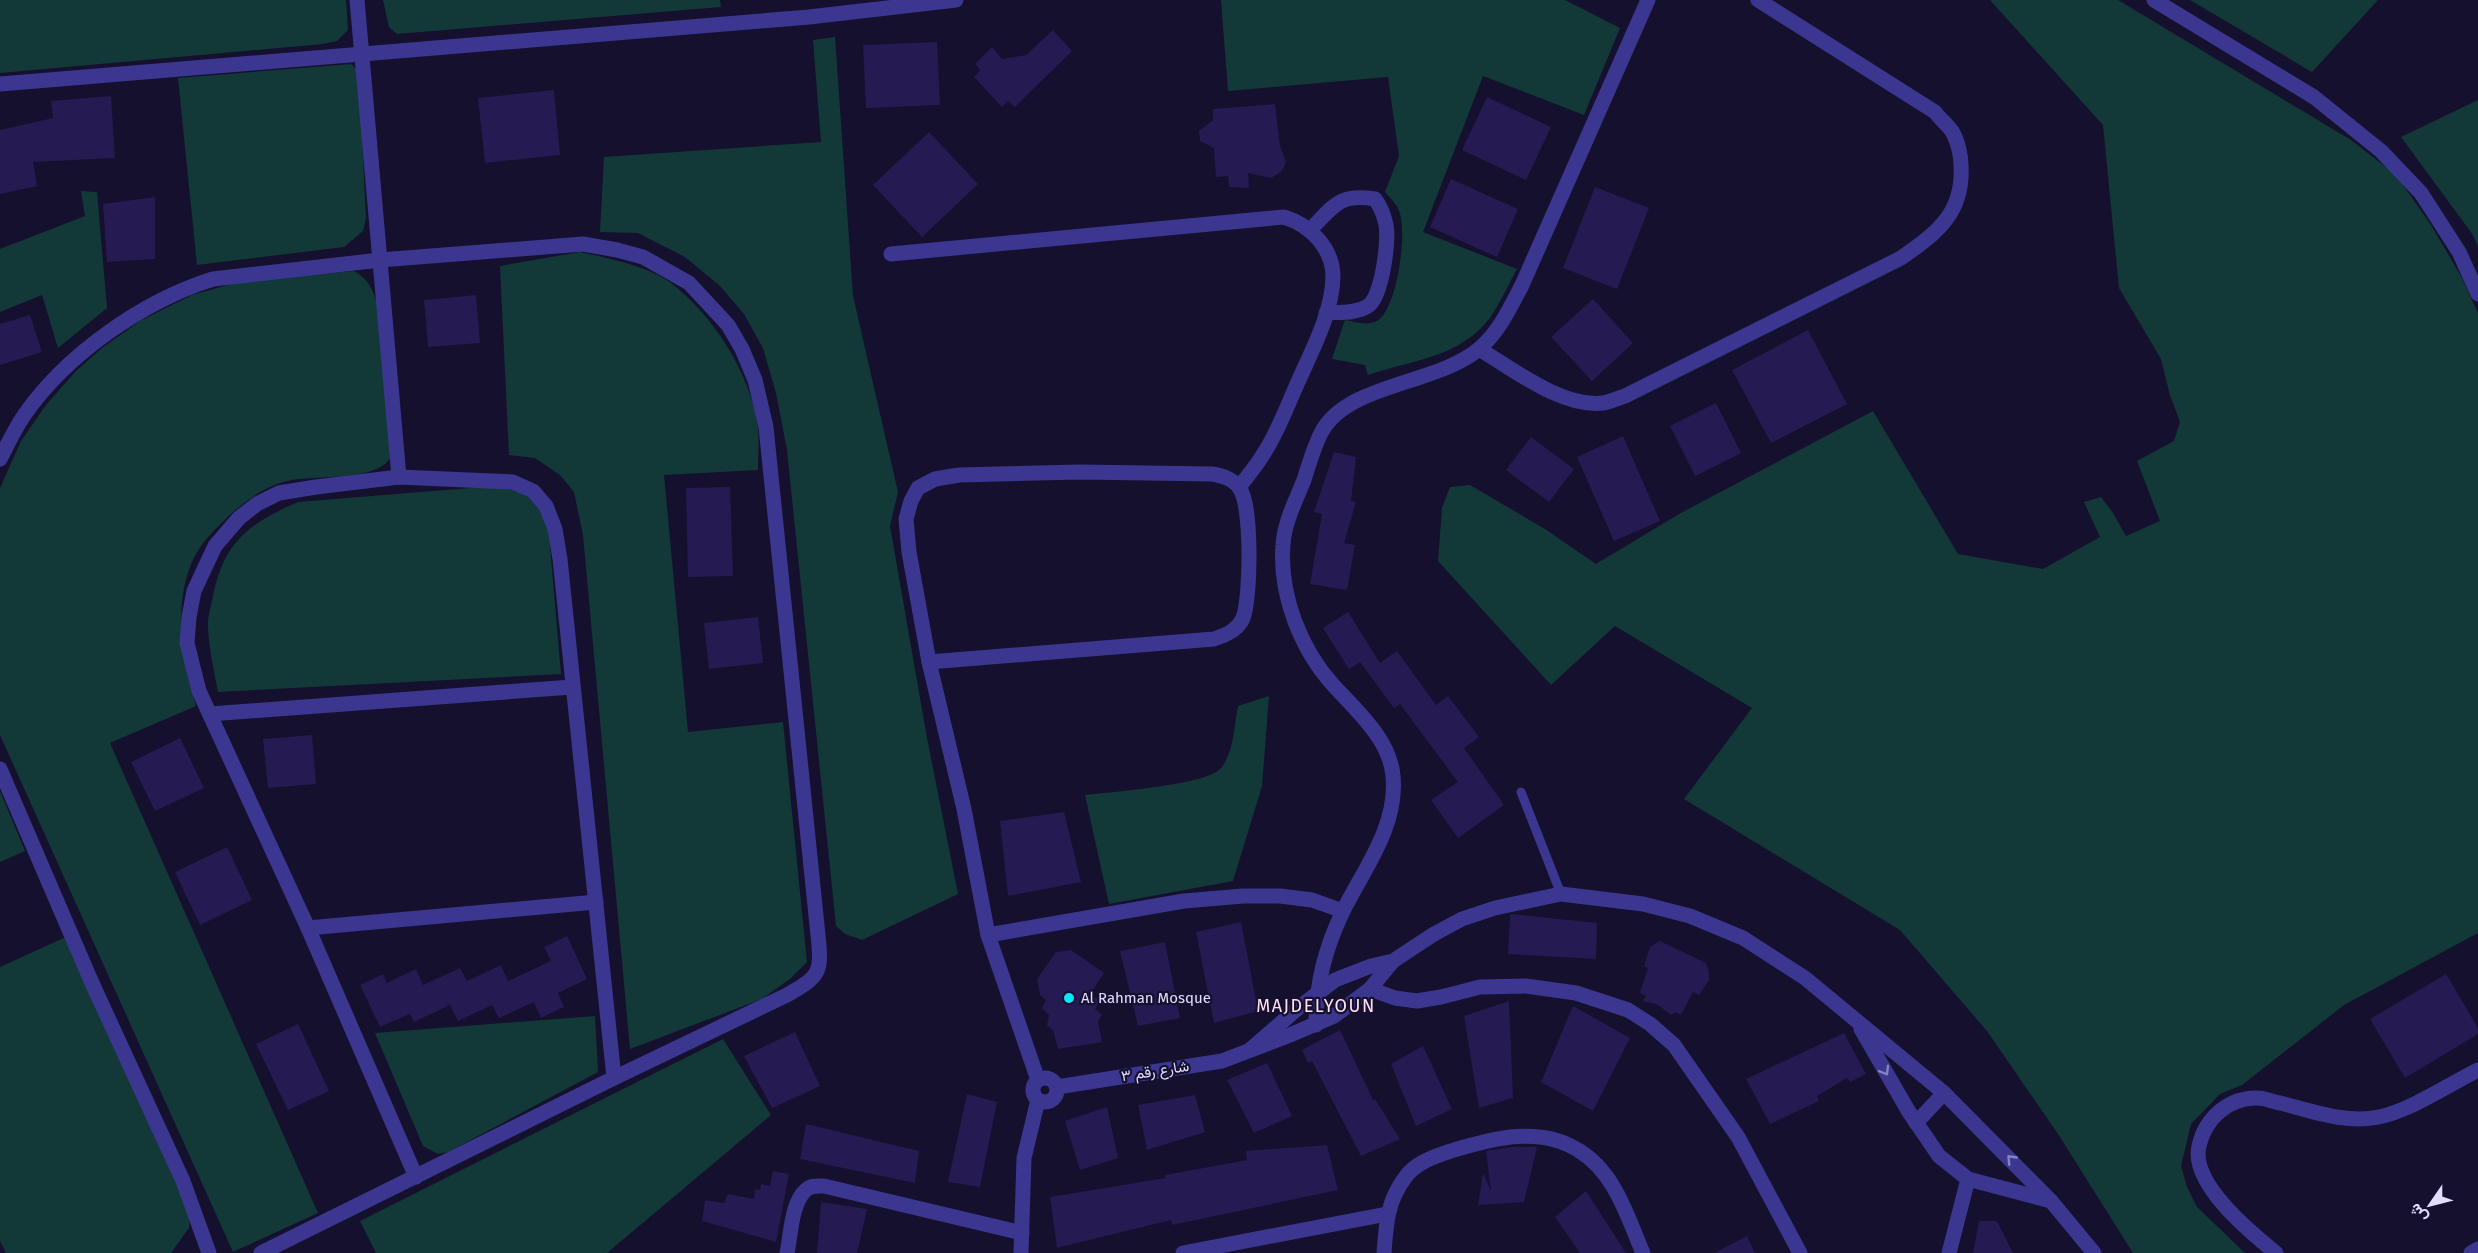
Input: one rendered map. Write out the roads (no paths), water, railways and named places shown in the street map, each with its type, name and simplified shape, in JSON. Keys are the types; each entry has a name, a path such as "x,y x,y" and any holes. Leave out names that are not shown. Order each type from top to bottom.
{"street":[{"path":"357,0 399,477"},
{"path":"0,84 809,17 956,0"},
{"path":"1316,1025 1316,994 1323,962 1343,911 1370,863 1384,830 1392,801 1393,776 1388,755 1380,740 1361,715 1317,667 1304,642 1289,604 1283,571 1282,543 1321,433 1332,416 1346,405 1456,364 1479,349 1497,330 1522,285 1648,0"},
{"path":"1479,349 1546,389 1580,402 1604,403 1625,396 1901,258 1924,242 1955,208 1962,184 1961,158 1953,133 1935,112 1758,0"},
{"path":"2154,0 2314,97 2381,151 2421,193 2459,252 2478,294"},
{"path":"1311,229 1339,202 1350,197 1375,199 1381,207 1386,225 1388,246 1376,297 1369,306 1353,311 1326,313"},
{"path":"891,254 1284,217 1296,220 1311,229 1329,259 1333,276 1326,313 1275,432 1265,452 1239,487"},
{"path":"0,459 25,414 60,373 125,319 154,303 188,287 213,279 380,260 583,244 643,257 689,283 709,303 733,333 755,380 766,427 821,962 817,974 805,985 787,995 261,1253"},
{"path":"929,662 1214,639 1232,631 1243,617 1248,593 1247,508 1239,487 1233,481 1212,474 1182,472 959,475 934,478 918,488 911,501 906,519 909,552 929,662 964,809 988,935 1038,1080 1033,1090 1038,1100 1024,1158 1021,1253"},
{"path":"416,1177 308,928 199,691 187,643 194,591 215,546 239,518 257,504 279,493 399,477 513,482 533,492 546,506 555,529 560,559 615,1078"},
{"path":"210,714 572,687"},
{"path":"0,769 92,983 183,1181 209,1253"},
{"path":"1251,1049 1335,980 1393,961 1462,919 1495,908 1561,894 1643,904 1690,916 1732,934 1805,978 1944,1093 2051,1201 2094,1253"},
{"path":"988,935 1184,901 1243,896 1280,896 1311,900 1343,911"},
{"path":"308,928 596,902"},
{"name":"شارع رقم ٣","path":"1057,1087 1222,1060 1316,1025 1334,1017 1370,988 1393,961"},
{"path":"1370,988 1395,998 1417,1000 1441,997 1480,987 1526,986 1576,993 1628,1010 1650,1024 1674,1045 1738,1137 1800,1253"},
{"path":"1856,1020 1916,1123 1939,1156 1968,1179 2051,1201"},
{"path":"2276,1253 2255,1236 2213,1193 2202,1173 2197,1153 2203,1131 2217,1113 2235,1102 2257,1098 2356,1120 2380,1117 2414,1103 2478,1070"},
{"name":"شارع رقم ٣","path":"1038,1080 1049,1078 1057,1087"},
{"name":"شارع رقم ٣","path":"1038,1100 1046,1102 1053,1099 1057,1087"},
{"path":"1916,1123 1944,1093"},
{"path":"1384,1253 1387,1214 1405,1177 1417,1166 1433,1157 1491,1139 1542,1137 1560,1140 1580,1150 1597,1166 1616,1190 1643,1253"},
{"path":"1949,1253 1968,1179"},
{"path":"787,1253 796,1207 806,1189 813,1185 1022,1233"},
{"path":"1183,1253 1387,1214"},
{"path":"2471,1253 2478,1249"}],"lane":[{"path":"1521,792 1561,894"}],"place":[{"name":"Al Rahman Mosque","path":"1069,998"}],"district":[{"name":"MAJDELYOUN","path":"1316,1006"}]}
